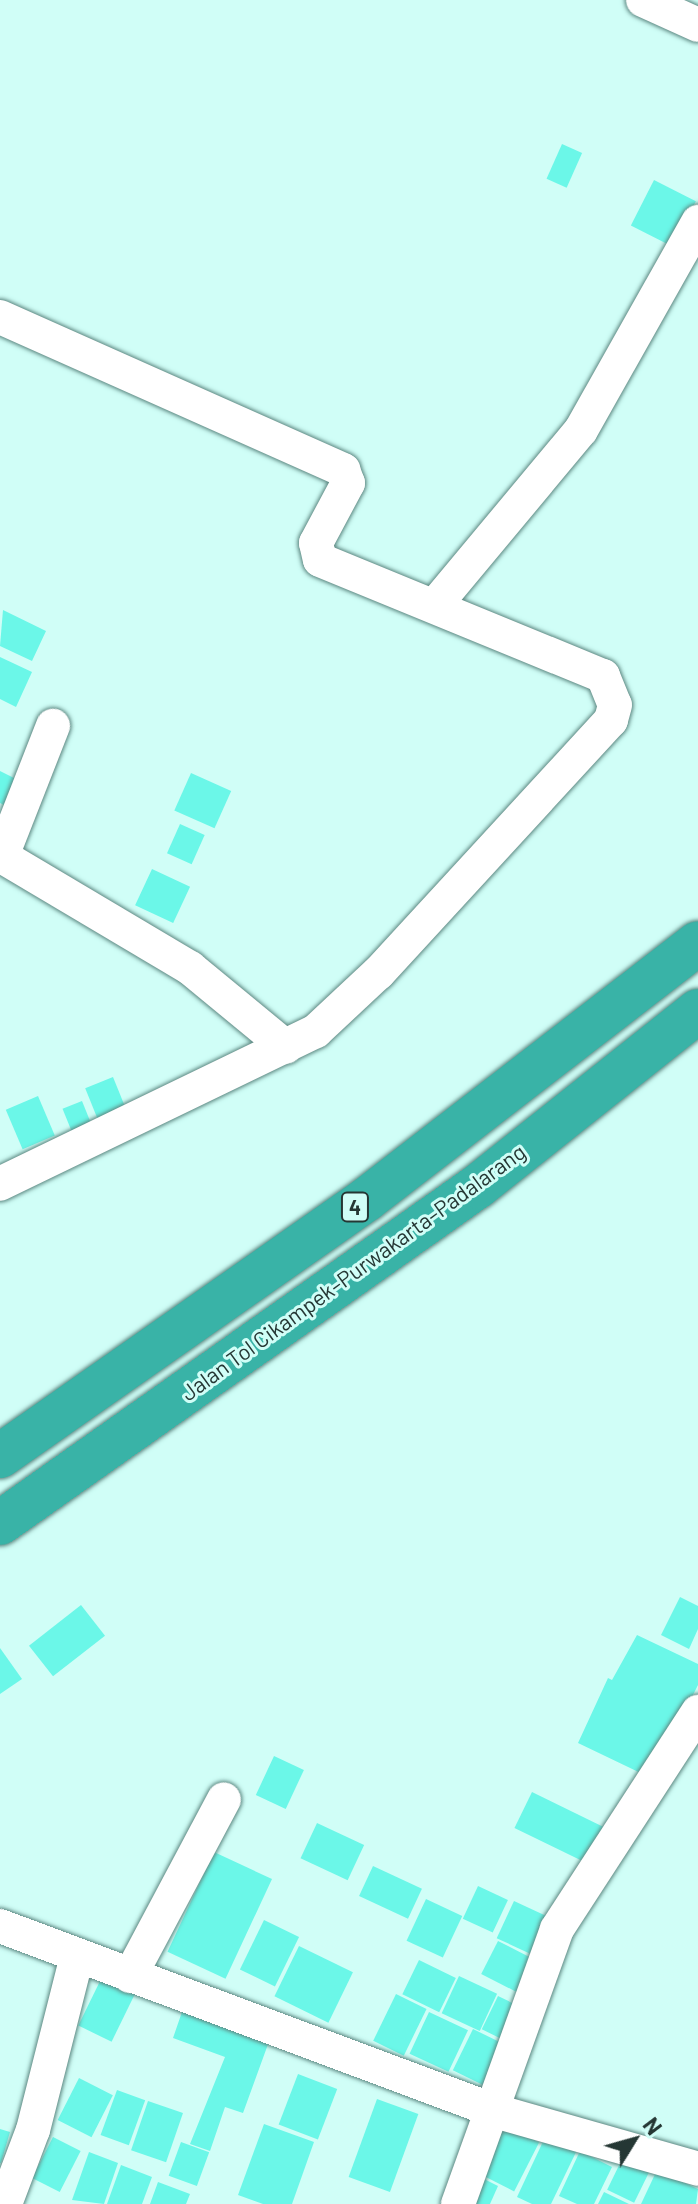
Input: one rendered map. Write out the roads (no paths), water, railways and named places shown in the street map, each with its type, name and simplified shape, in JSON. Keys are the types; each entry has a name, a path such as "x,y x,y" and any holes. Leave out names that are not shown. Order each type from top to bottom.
{"highway":[{"path":"615,1009 698,925"},
{"name":"4","path":"0,1456 367,1199 698,943"},
{"name":"Jalan Tol Cikampek–Purwakarta–Padalarang","path":"0,1523 478,1186 698,1011"}],"street":[{"path":"643,0 698,25"},
{"path":"436,604 581,430 698,222"},
{"path":"0,317 343,470 348,483 316,543 320,560 436,604 603,676 615,694 611,720 378,973 331,1019 286,1047 0,1184"},
{"path":"53,726 1,856 190,968 286,1047"},
{"path":"458,2204 495,2111 557,1929 698,1712"},
{"path":"130,1976 224,1799"},
{"path":"0,1926 495,2111 698,2169"},
{"path":"5,2204 33,2130 77,1956"}]}
